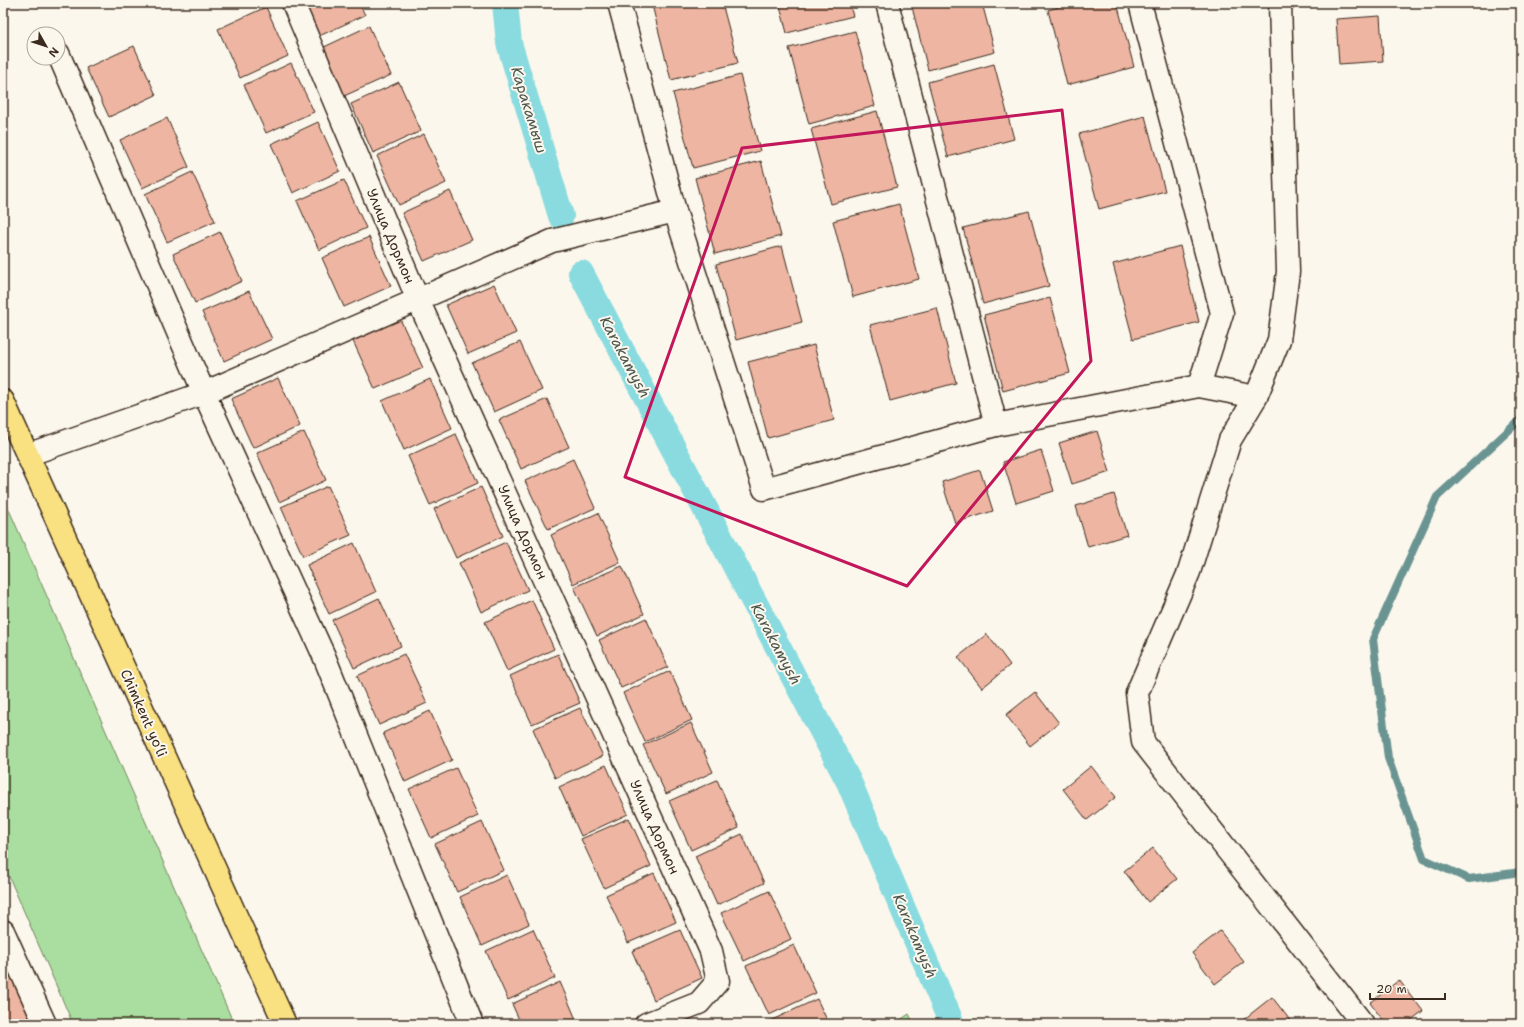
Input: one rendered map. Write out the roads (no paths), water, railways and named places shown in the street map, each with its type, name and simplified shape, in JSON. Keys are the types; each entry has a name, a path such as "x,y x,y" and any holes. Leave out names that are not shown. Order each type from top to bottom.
{"highway":[{"name":"Chimkent yo‘li","path":"3,401 285,1024"}],"street":[{"name":"Улица Дормон","path":"293,3 418,300 711,951 718,981 699,1003 646,1024"},
{"path":"619,3 675,211 764,489 996,425 1198,386 1256,398"},
{"path":"887,3 996,425"},
{"path":"1140,3 1222,313 1198,386"},
{"path":"1280,3 1288,272 1279,340 1256,398 1230,440 1189,572 1137,693 1143,742 1363,1024"},
{"path":"64,66 204,394 324,656 472,1024"},
{"path":"27,455 204,394 552,241 675,211"},
{"path":"3,931 45,1024"}],"waterway":[{"name":"Каракамыш","path":"505,3 509,43 561,216"},
{"name":"Karakamysh","path":"581,273 849,782 952,1024"},
{"path":"1521,419 1437,497 1373,639 1388,758 1424,859 1469,879 1521,872"}]}
